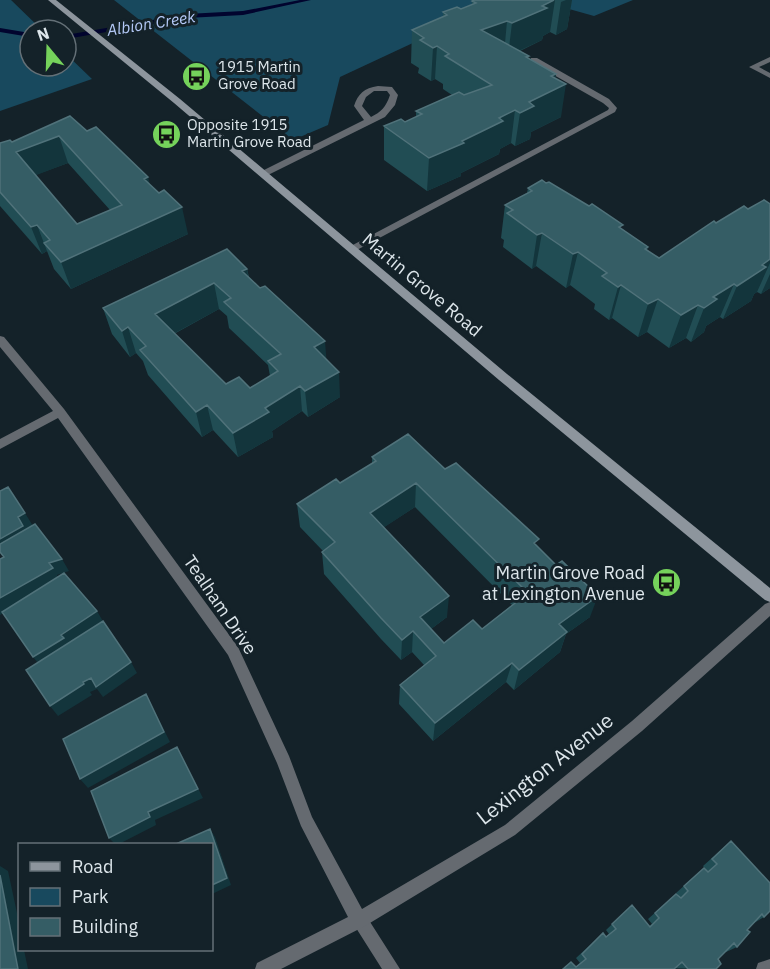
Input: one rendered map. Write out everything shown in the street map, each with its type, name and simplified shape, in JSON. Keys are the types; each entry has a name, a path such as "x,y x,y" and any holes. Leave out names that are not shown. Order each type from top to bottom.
{"main road":[{"name":"Martin Grove Road","path":"52,0 263,174 503,377 770,596"}],"street":[{"path":"770,59 753,67 770,76"},
{"path":"352,249 611,112 613,108 606,101 534,60"},
{"path":"263,174 369,121"},
{"name":"Tealham Drive","path":"0,340 60,412 233,651 284,761 306,821 359,920 392,969"},
{"path":"0,444 60,412"},
{"name":"Lexington Avenue","path":"263,969 359,920 510,830 637,726 770,608"},
{"path":"764,969 770,967"}],"green space":[{"path":"0,0 11,0 30,18 18,18 18,78 78,78 78,66 92,79 0,111"},
{"path":"114,0 505,0 340,77 328,125 293,140"},
{"path":"537,0 633,0 594,16"}],"building":[{"path":"554,0 542,6 547,8 512,23 507,21 481,30 529,56 526,57 556,74 551,76 566,84 529,102 534,106 520,113 515,110 499,118 503,121 462,141 464,143 429,158 384,126 401,119 405,122 422,114 416,111 459,92 464,95 492,85 445,56 449,54 437,46 433,48 420,40 424,38 412,30 447,15 443,12 457,7 461,9 476,3 472,1"},
{"path":"70,116 87,131 96,127 148,177 144,179 159,193 164,190 182,207 61,262 44,243 50,240 37,225 31,227 0,192 0,143 10,140 12,142","holes":["59,136 122,205 77,224 16,152"]},
{"path":"542,180 589,206 592,204 623,225 619,227 648,247 645,249 659,258 714,221 716,223 744,206 748,209 764,200 770,204 770,259 762,265 766,267 737,286 734,284 713,297 717,299 704,308 698,305 681,315 658,299 648,304 621,285 618,287 602,276 607,273 578,252 573,254 542,233 537,235 507,213 513,210 505,205 532,191 528,188"},
{"path":"227,249 247,269 242,271 260,288 265,286 325,341 314,347 339,372 305,391 300,386 265,408 269,412 233,433 207,405 196,412 140,350 146,346 128,327 122,331 103,308","holes":["214,283 231,298 224,302 281,354 268,361 278,371 250,388 239,377 226,384 155,314"]},
{"path":"408,434 445,469 456,463 539,539 534,543 556,565 562,561 598,596 559,624 567,632 519,670 512,663 435,723 400,685 436,656 413,631 402,640 381,618 322,552 335,542 297,504 336,479 340,483 376,461 372,457","holes":["416,483 528,593 482,629 473,620 444,643 420,617 449,596 370,513"]},
{"path":"8,487 25,513 18,517 23,526 0,539 0,491"},
{"path":"35,524 62,559 49,563 53,568 0,598 0,559 4,557 0,552 0,544"},
{"path":"64,573 97,611 61,635 64,638 33,657 2,612"},
{"path":"103,621 131,662 96,687 91,678 83,682 84,684 50,706 26,670"},
{"path":"146,694 164,732 80,779 63,739"},
{"path":"177,747 198,789 148,812 150,817 109,838 91,791"},
{"path":"210,829 227,878 213,885 213,843 178,843"},
{"path":"731,841 770,883 770,911 764,917 762,914 747,930 750,932 737,947 734,943 718,959 721,964 716,969 688,969 682,962 674,969 563,969 571,962 576,967 586,959 582,954 603,933 606,937 616,929 612,924 632,905 650,927 659,918 655,913 676,894 681,898 688,891 684,886 704,868 708,872 717,864 712,859"},
{"path":"0,875 18,969 0,969"}],"waterway":[{"name":"Albion Creek","path":"78,35 187,16 243,13 308,0"},
{"name":"Albion Creek","path":"0,30 18,33"}],"place":[{"name":"1915 Martin Grove Road","path":"197,76"},
{"name":"Opposite 1915 Martin Grove Road","path":"166,134"},
{"name":"Martin Grove Road at Lexington Avenue","path":"666,583"}]}
